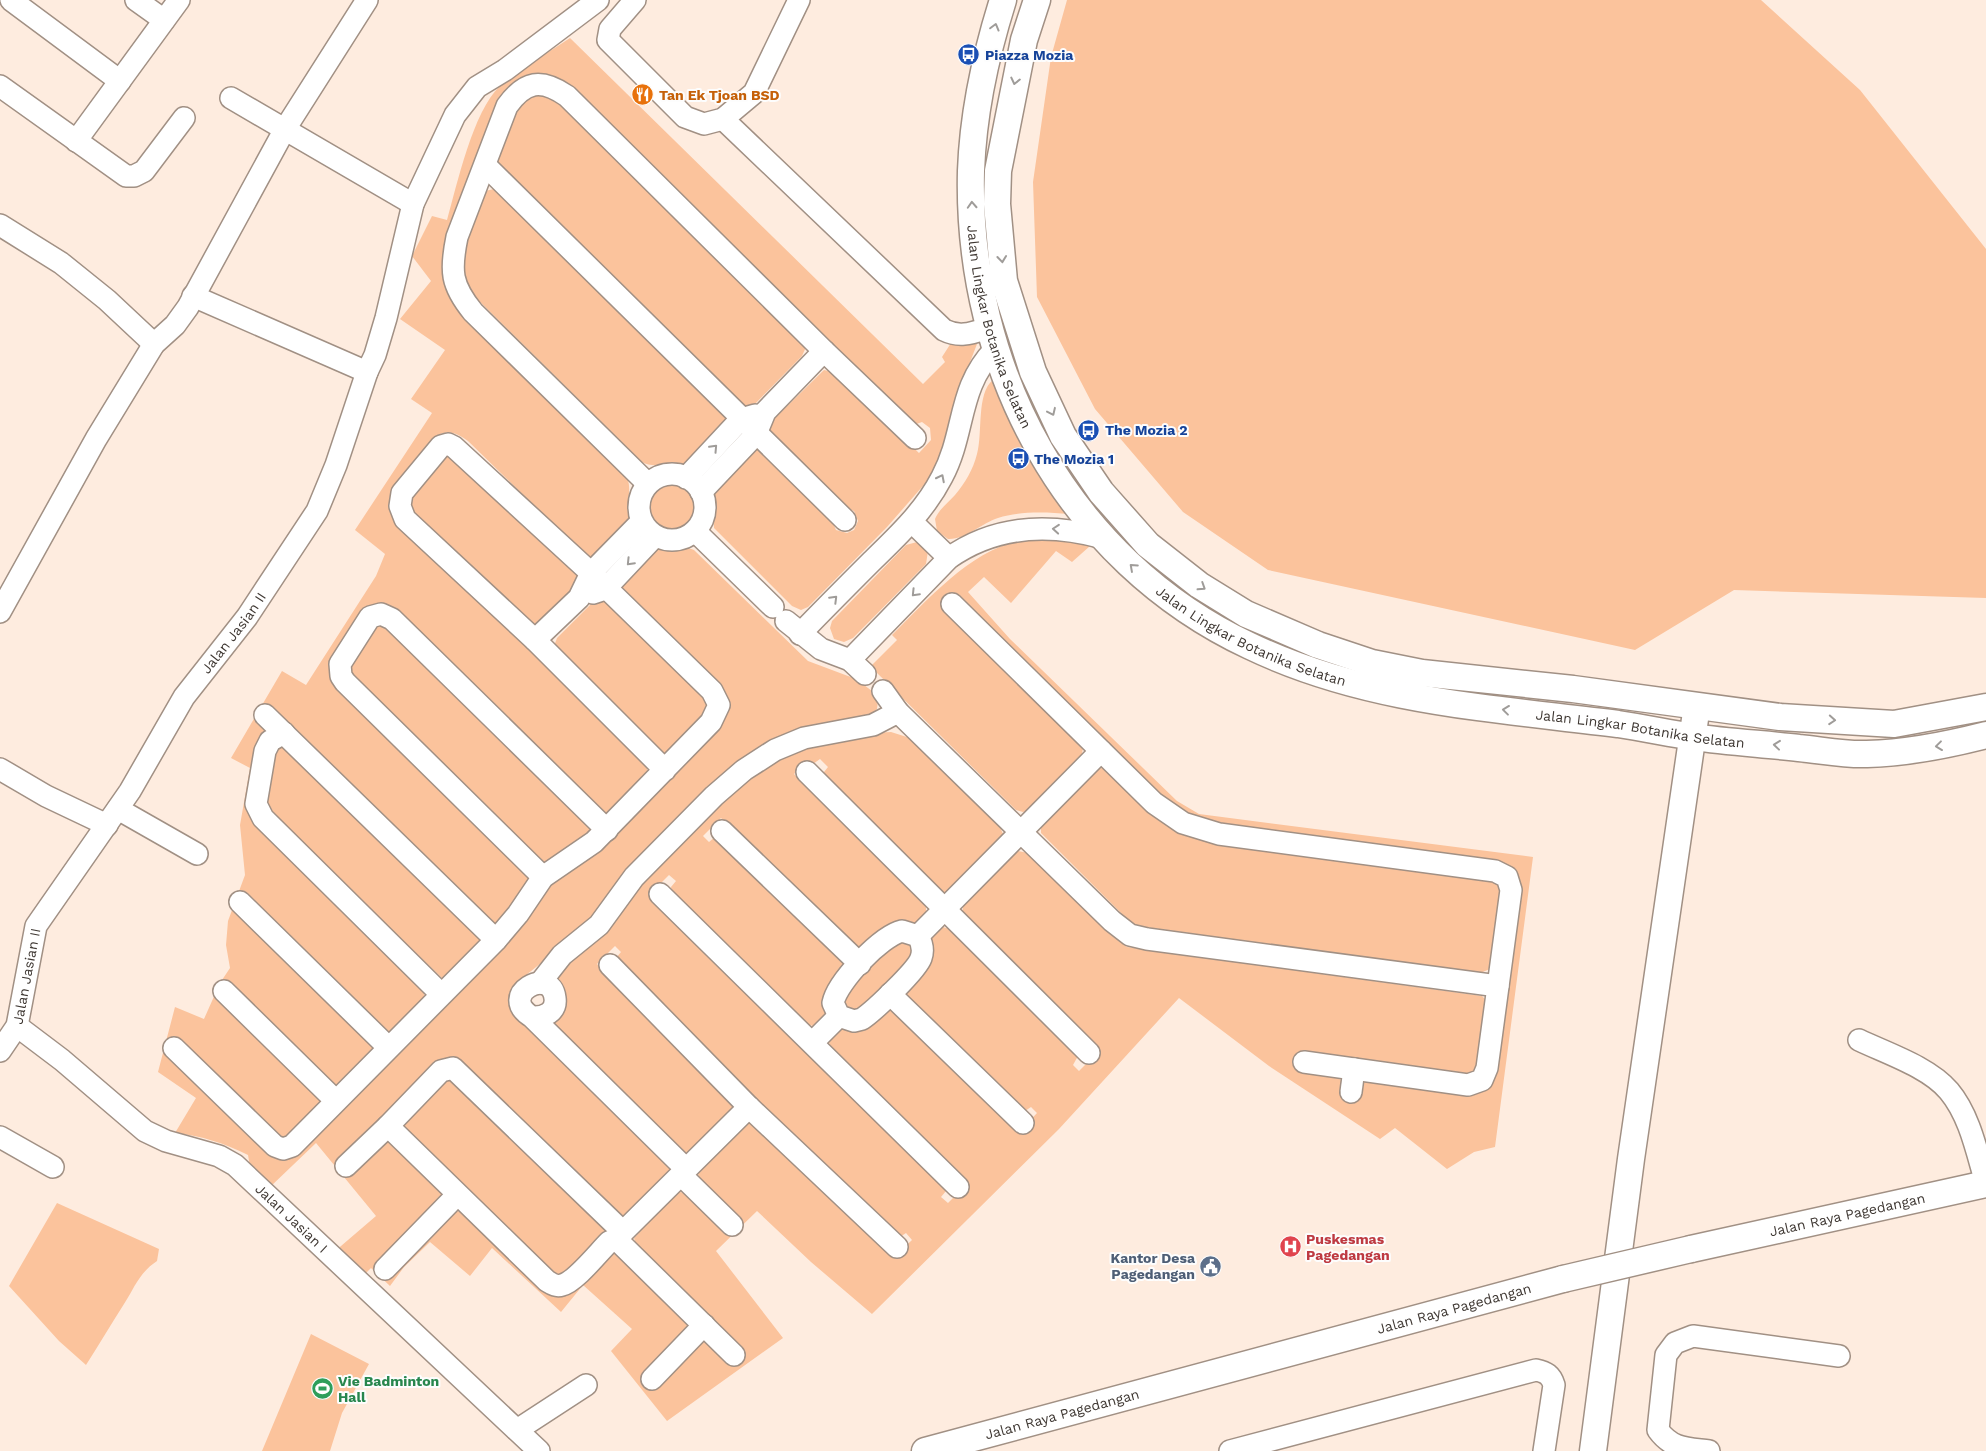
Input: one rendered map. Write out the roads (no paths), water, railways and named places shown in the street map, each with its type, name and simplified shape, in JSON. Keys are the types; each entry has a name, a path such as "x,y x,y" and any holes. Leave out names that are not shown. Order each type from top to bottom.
{"street":[{"path":"10,0 120,81"},
{"path":"136,0 164,20"},
{"path":"76,141 180,0"},
{"path":"0,612 96,439 154,344 175,325 193,296 285,129 366,0"},
{"name":"Jalan Jasian II","path":"0,1051 17,1026 36,926 112,817 184,698 247,617 317,511 336,464 367,372 375,355 386,318 413,204 446,131 469,95 598,0"},
{"path":"635,0 608,32 610,44 685,117 704,124 723,119 745,102 760,84 799,0"},
{"name":"Jalan Lingkar Botanika Selatan","path":"1003,0 981,90 971,167 976,268 991,338 1020,414 1043,458 1068,496 1103,538 1135,569 1193,615 1249,646 1308,670 1357,686 1404,697 1633,726 1693,737 1865,755 1950,745 1986,735"},
{"name":"Jalan Lingkar Botanika Selatan","path":"1037,0 1024,40 998,170 997,204 1004,281 1033,372 1063,436 1102,492 1148,545 1192,580 1246,614 1318,645 1372,663 1422,673 1573,689 1780,717 1894,724 1986,707"},
{"path":"648,484 473,312 461,298 454,282 452,259 457,237 507,106 515,95 528,86 539,84 553,87 567,96 824,351 915,438"},
{"path":"0,86 126,176 134,176 144,171 184,118"},
{"path":"231,98 413,204"},
{"path":"723,119 944,330 953,335 991,338 984,361 968,391 956,443 944,475 927,504 912,522 786,621"},
{"path":"485,165 845,520"},
{"path":"971,167 998,170"},
{"path":"0,225 61,263 107,300 154,344"},
{"path":"193,296 367,372"},
{"path":"694,485 756,434 765,412 824,351"},
{"path":"694,485 741,419 765,412"},
{"path":"174,1048 279,1148 292,1146 335,1100 496,940 518,914 543,877 594,842 607,830 665,770 711,722 718,712 717,698 591,573 454,447 448,444 441,446 402,493 400,506 405,519 535,640 665,770"},
{"path":"673,474 694,485 705,505 703,520 695,531 683,539 669,540 648,529 638,508 641,495 648,484 660,476 673,474"},
{"path":"912,522 949,558"},
{"path":"695,531 786,621 822,649 858,667 949,558 966,546 990,536 1035,528 1082,532 1103,538"},
{"path":"535,640 579,598 591,573 648,529"},
{"path":"579,598 605,589 648,529"},
{"path":"952,604 1154,803 1183,823 1202,831 1502,873 1510,882 1511,890 1487,1068 1482,1080 1468,1085 1304,1062"},
{"path":"543,877 341,676 340,664 370,617 381,614 392,619 607,830"},
{"path":"883,692 898,712 1112,921 1130,934 1147,939 1498,986"},
{"path":"1593,1451 1631,1159 1697,706"},
{"path":"732,1225 684,1172 525,1012 521,1005 521,996 524,989 531,984 540,983 549,968 562,955 599,925 634,877 714,796 744,770 775,750 804,738 873,725 898,712"},
{"path":"266,715 496,940"},
{"path":"284,733 275,737 267,745 257,796 257,810 442,994"},
{"path":"918,936 1101,751"},
{"path":"0,769 46,796 112,817 197,854"},
{"path":"806,772 1088,1052"},
{"path":"722,831 860,964"},
{"path":"660,894 813,1042 958,1187"},
{"path":"240,902 388,1047"},
{"path":"910,932 918,936 922,943 921,959 917,966 862,1019 854,1021 839,1016 833,1003 835,994 860,964 895,933 910,932"},
{"path":"610,965 749,1107 896,1247"},
{"path":"224,991 335,1100"},
{"path":"890,994 1023,1123"},
{"path":"813,1042 839,1016"},
{"name":"Jalan Jasian I","path":"17,1026 62,1060 145,1131 166,1141 218,1156 235,1165 539,1451"},
{"path":"1859,1040 1920,1069 1949,1090 1968,1123 1986,1183"},
{"path":"346,1166 441,1071 453,1068 620,1235 734,1355"},
{"path":"1351,1092 1354,1069"},
{"path":"388,1126 457,1195 554,1286 562,1285 570,1280 609,1242 620,1235 749,1107"},
{"path":"0,1137 53,1167"},
{"name":"Jalan Raya Pagedangan","path":"925,1451 1563,1279 1986,1183"},
{"path":"385,1269 457,1195"},
{"path":"652,1379 704,1325"},
{"path":"1709,1451 1682,1448 1666,1441 1658,1430 1666,1355 1674,1343 1693,1336 1839,1356"},
{"path":"1230,1451 1536,1370 1545,1372 1552,1378 1554,1385 1544,1451"},
{"path":"517,1430 586,1384"}],"place":[{"name":"Piazza Mozia","path":"969,55"},
{"name":"Tan Ek Tjoan BSD","path":"643,95"},
{"name":"The Mozia 2","path":"1089,430"},
{"name":"The Mozia 1","path":"1018,459"},
{"name":"Puskesmas Pagedangan","path":"1290,1247"},
{"name":"Kantor Desa Pagedangan","path":"1211,1266"},
{"name":"Vie Badminton Hall","path":"322,1389"}]}
